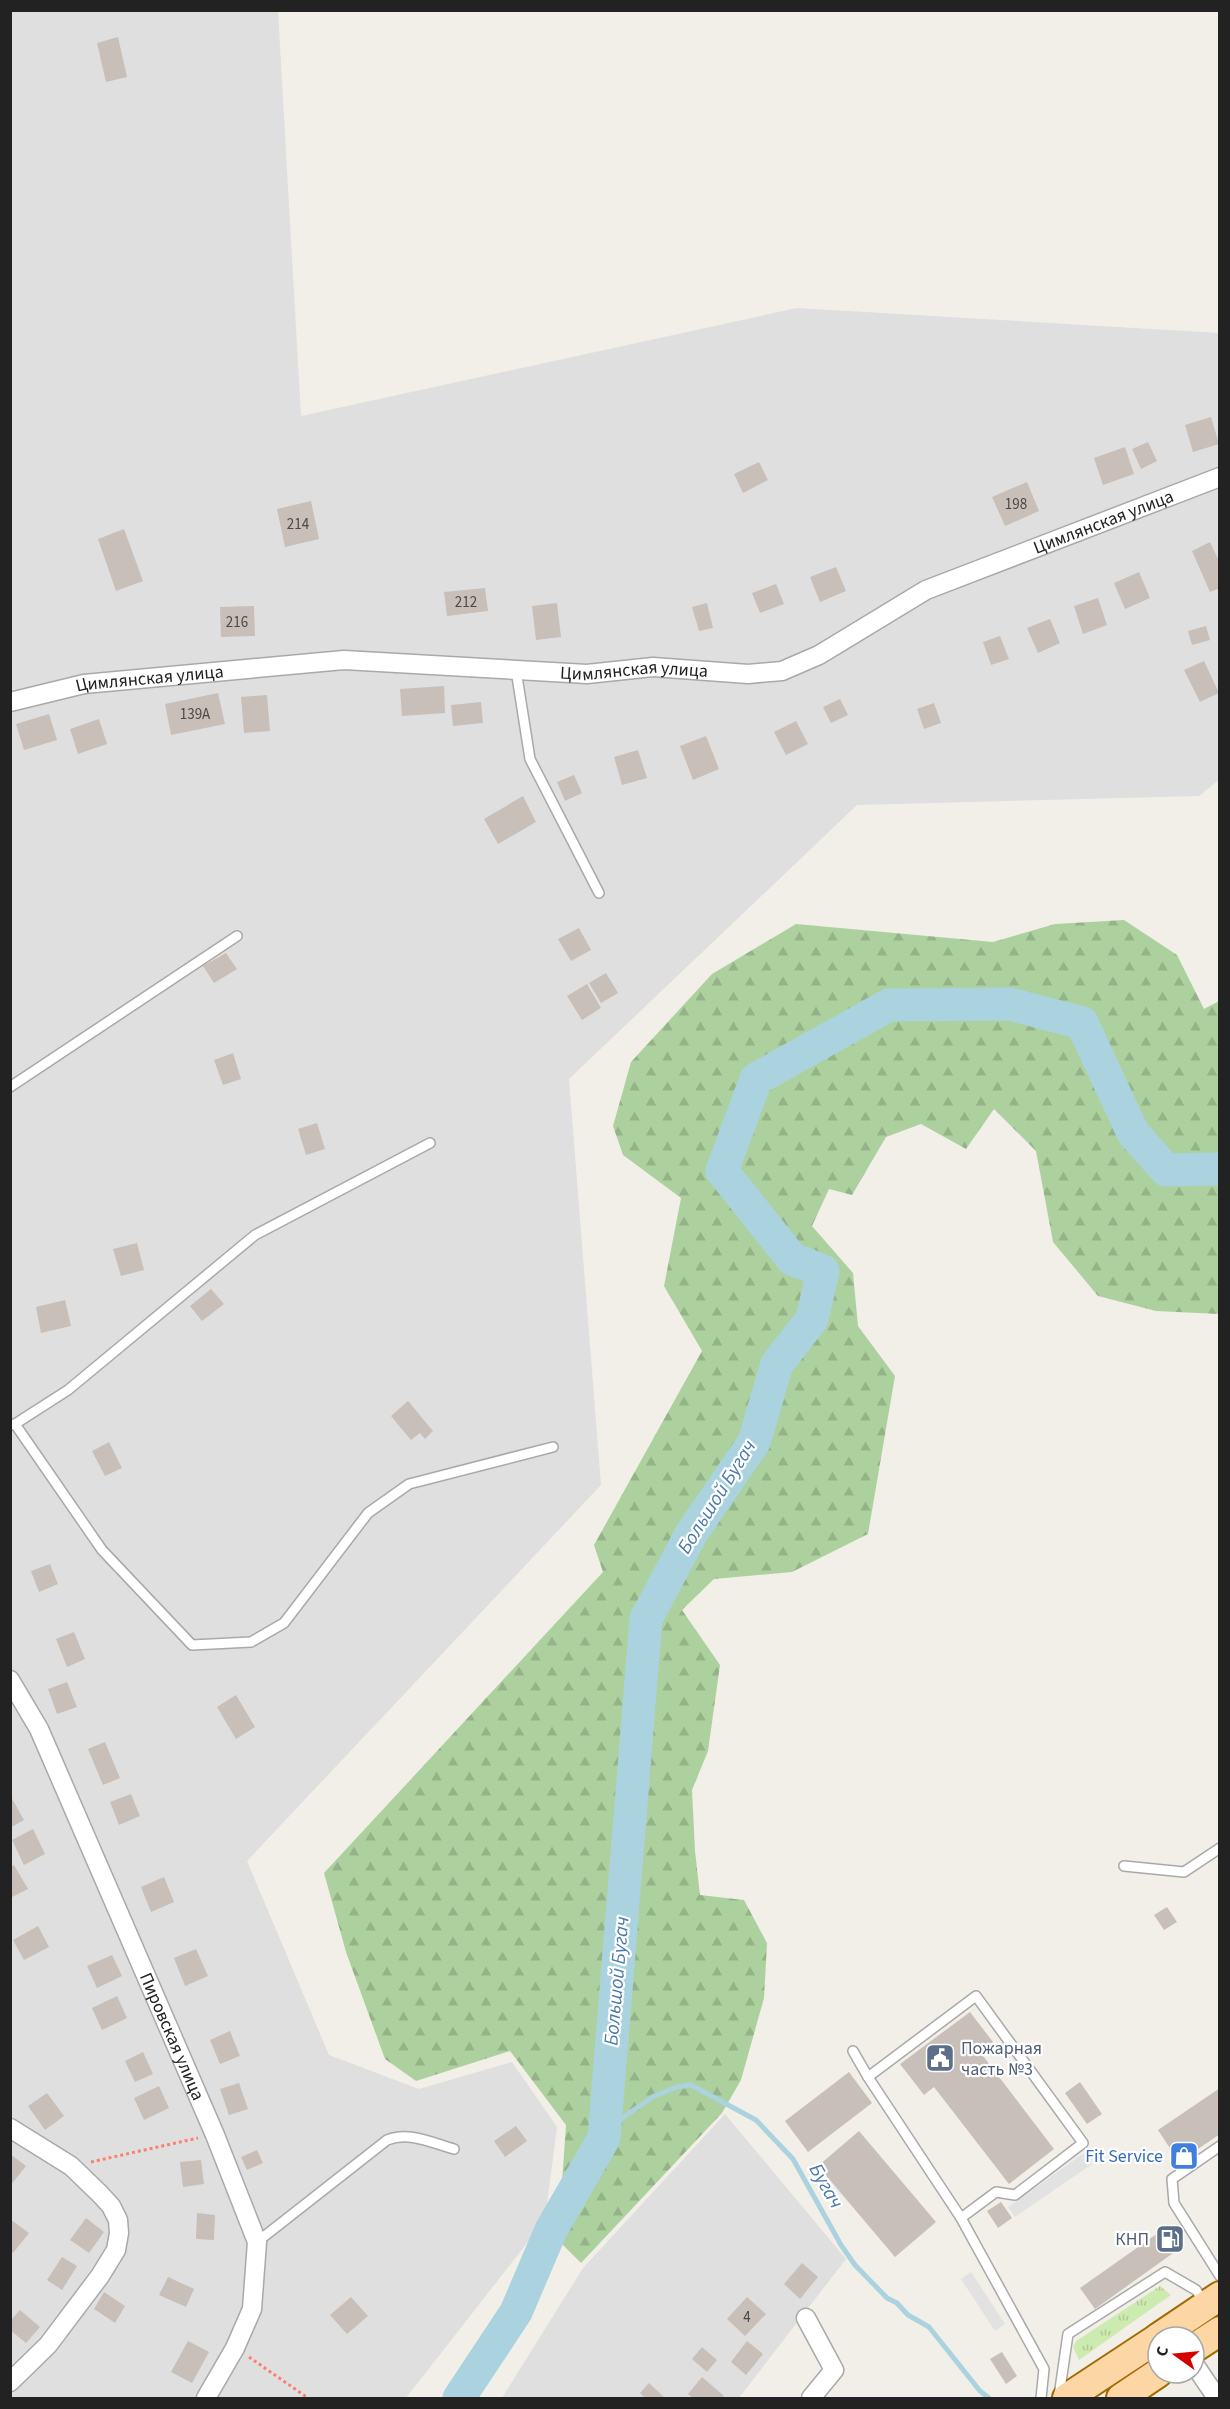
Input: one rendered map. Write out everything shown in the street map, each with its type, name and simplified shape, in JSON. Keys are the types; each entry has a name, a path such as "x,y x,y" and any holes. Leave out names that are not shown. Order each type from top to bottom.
{"main road":[{"path":"1177,2325 1213,2301"},
{"path":"1206,2340 1220,2331"},
{"path":"1067,2398 1146,2346"},
{"path":"1121,2398 1146,2381"}],"street":[{"name":"Цимлянская улица","path":"10,702 84,684 344,660 587,674 653,667 748,674 782,671 819,655 926,590 1220,477"},
{"name":"Пировская улица","path":"10,1680 39,1729 215,2135 257,2242 252,2309 235,2348 206,2398"},
{"path":"10,2128 71,2166 111,2206 118,2220 119,2234 116,2250 100,2276 48,2345 10,2382"},
{"path":"806,2318 834,2370 811,2398"},
{"path":"1206,2382 1217,2398"}],"lane":[{"path":"516,670 530,759 598,893"},
{"path":"10,1088 237,936"},
{"path":"430,1143 255,1235 68,1390 13,1425 102,1550 192,1645 251,1642 284,1623 368,1513 409,1484 553,1447"},
{"path":"1124,1866 1184,1872 1220,1848"},
{"path":"868,2077 976,1996 1083,2143 1016,2195 996,2192 961,2218"},
{"path":"853,2051 961,2218 1044,2369 1041,2398"},
{"path":"257,2242 387,2140 398,2136 409,2136 454,2149"},
{"path":"1220,2146 1172,2179 1174,2203 1220,2276"},
{"path":"1059,2398 1068,2334 1155,2278 1165,2272 1213,2301"}],"path":[{"path":"71,2166 215,2135"},
{"path":"235,2348 308,2398"}],"shaded area":[{"path":"11,11 278,11 301,416 797,308 1219,333 1219,780 1199,796 857,805 569,1079 601,1485 247,1861 329,2055 419,2089 512,2062 557,2127 545,2220 406,2398 11,2398"},
{"path":"725,2114 846,2259 739,2398 502,2398 583,2268"},
{"path":"1084,2153 1092,2164 1015,2217 1008,2207"},
{"path":"971,2272 1005,2324 995,2331 961,2279"}],"green space":[{"path":"1124,920 1177,955 1204,1009 1219,1001 1219,1314 1156,1311 1098,1296 1053,1242 1036,1151 994,1109 966,1149 921,1124 886,1137 852,1195 829,1189 812,1226 853,1273 858,1326 895,1376 868,1534 792,1572 714,1579 682,1610 720,1665 708,1751 692,1790 700,1895 744,1900 767,1943 764,1998 741,2080 722,2113 581,2263 558,2240 566,2125 510,2051 416,2081 385,2059 346,1952 324,1873 603,1572 594,1545 702,1351 664,1286 681,1198 623,1155 613,1126 631,1062 712,974 796,924 993,942 1055,924"},
{"path":"1160,2286 1171,2295 1079,2360 1073,2347 1076,2341"}],"building":[{"path":"118,37 127,77 106,82 97,43"},
{"path":"1211,417 1219,444 1193,452 1185,425"},
{"path":"1148,442 1157,461 1141,469 1132,449"},
{"path":"1125,447 1134,474 1103,485 1094,458"},
{"path":"759,462 768,480 743,493 734,474"},
{"path":"1027,482 1039,511 1005,526 992,497"},
{"path":"311,501 319,539 285,547 277,509"},
{"path":"124,529 143,581 116,591 98,539"},
{"path":"1210,542 1220,563 1220,588 1210,592 1192,551"},
{"path":"836,567 846,591 820,602 810,577"},
{"path":"1139,572 1150,598 1125,609 1114,583"},
{"path":"776,584 784,604 760,613 752,593"},
{"path":"485,588 488,611 447,616 444,592"},
{"path":"1098,598 1107,625 1083,634 1074,606"},
{"path":"557,603 561,637 536,640 532,606"},
{"path":"707,603 713,628 699,631 692,607"},
{"path":"254,606 255,636 221,637 220,607"},
{"path":"1050,619 1060,643 1038,653 1027,628"},
{"path":"1206,626 1210,640 1192,645 1188,631"},
{"path":"1000,636 1009,659 991,665 983,642"},
{"path":"1204,661 1219,693 1200,702 1184,670"},
{"path":"444,686 445,713 402,716 400,689"},
{"path":"218,693 225,724 171,735 165,704"},
{"path":"267,695 270,731 244,733 241,697"},
{"path":"840,699 848,715 831,723 823,707"},
{"path":"481,702 483,723 453,726 451,705"},
{"path":"934,703 941,723 924,729 917,709"},
{"path":"49,714 57,740 24,750 16,724"},
{"path":"99,719 107,744 78,754 70,729"},
{"path":"796,721 808,744 786,755 774,732"},
{"path":"706,736 719,769 693,780 680,746"},
{"path":"638,750 647,778 622,785 614,757"},
{"path":"574,775 582,793 565,801 557,782"},
{"path":"523,796 536,822 498,844 484,819"},
{"path":"579,928 591,950 571,961 558,939"},
{"path":"226,953 237,969 214,983 203,966"},
{"path":"606,973 618,993 601,1003 589,983"},
{"path":"587,984 601,1008 582,1020 567,996"},
{"path":"233,1053 241,1079 223,1085 214,1060"},
{"path":"317,1123 325,1149 306,1155 298,1129"},
{"path":"137,1243 144,1270 121,1276 113,1249"},
{"path":"211,1289 224,1304 202,1321 190,1306"},
{"path":"65,1300 71,1326 41,1333 36,1307"},
{"path":"408,1401 433,1431 425,1439 420,1433 411,1440 391,1416"},
{"path":"109,1442 122,1468 105,1476 92,1451"},
{"path":"50,1564 58,1584 39,1592 31,1571"},
{"path":"74,1632 85,1659 67,1667 56,1639"},
{"path":"67,1682 77,1707 57,1714 48,1689"},
{"path":"236,1695 255,1727 236,1739 217,1707"},
{"path":"105,1742 120,1778 103,1785 88,1749"},
{"path":"131,1794 140,1816 119,1825 110,1802"},
{"path":"10,1795 24,1820 10,1828"},
{"path":"33,1829 45,1854 24,1865 12,1840"},
{"path":"14,1865 28,1889 10,1898 10,1867"},
{"path":"164,1877 174,1902 151,1912 141,1887"},
{"path":"1167,1907 1177,1922 1164,1930 1154,1915"},
{"path":"38,1926 49,1947 24,1960 13,1940"},
{"path":"196,1949 208,1976 185,1986 174,1958"},
{"path":"112,1955 122,1976 97,1988 87,1966"},
{"path":"117,1996 127,2018 102,2030 92,2008"},
{"path":"970,2012 993,2042 980,2052 1054,2149 1009,2184 934,2087 924,2095 900,2064"},
{"path":"230,2031 240,2056 220,2064 210,2040"},
{"path":"143,2052 153,2074 135,2082 125,2061"},
{"path":"849,2072 872,2103 808,2152 785,2121"},
{"path":"1080,2082 1102,2114 1087,2124 1065,2093"},
{"path":"239,2083 248,2109 229,2115 220,2089"},
{"path":"159,2086 169,2108 144,2120 134,2098"},
{"path":"1220,2088 1220,2134 1179,2162 1158,2130"},
{"path":"47,2093 64,2116 45,2130 28,2106"},
{"path":"516,2126 527,2141 505,2157 494,2141"},
{"path":"859,2131 936,2222 895,2257 818,2166"},
{"path":"257,2150 263,2163 247,2170 241,2157"},
{"path":"10,2154 26,2166 10,2186"},
{"path":"201,2160 204,2184 183,2187 180,2162"},
{"path":"1001,2202 1012,2218 998,2228 987,2211"},
{"path":"197,2213 215,2215 214,2240 196,2239"},
{"path":"86,2218 104,2232 89,2253 70,2240"},
{"path":"10,2219 29,2233 13,2253 10,2250"},
{"path":"1168,2226 1183,2246 1095,2309 1080,2288"},
{"path":"62,2257 77,2266 62,2290 47,2280"},
{"path":"802,2263 818,2277 800,2299 784,2284"},
{"path":"168,2277 194,2289 186,2307 159,2295"},
{"path":"104,2292 125,2306 115,2323 94,2309"},
{"path":"351,2297 368,2316 347,2334 330,2315"},
{"path":"747,2297 766,2314 745,2336 727,2319"},
{"path":"20,2310 40,2327 26,2343 10,2330 10,2321"},
{"path":"188,2341 209,2352 192,2383 171,2372"},
{"path":"747,2341 763,2354 746,2375 731,2362"},
{"path":"702,2347 717,2360 707,2372 692,2359"},
{"path":"1002,2352 1017,2376 1006,2384 990,2359"},
{"path":"702,2377 724,2396 721,2398 693,2398 688,2394"},
{"path":"649,2383 665,2398 645,2398 640,2393"}],"waterway":[{"name":"Большой Бугач","path":"459,2398 516,2312 551,2230 604,2138 646,1619 691,1534 754,1442 777,1364 812,1319 823,1271 792,1259 722,1171 756,1079 889,1005 1010,1004 1082,1023 1133,1133 1166,1170 1220,1169"},
{"name":"Бугач","path":"604,2138 607,2130 615,2123 654,2096 677,2087 691,2085 756,2120 793,2159 841,2245 855,2265 887,2298 897,2303 908,2315 929,2327 980,2391 989,2398"}],"place":[{"name":"Пожарная часть №3","path":"940,2058"},
{"name":"Fit Service","path":"1184,2156"},
{"name":"КНП","path":"1170,2239"}]}
